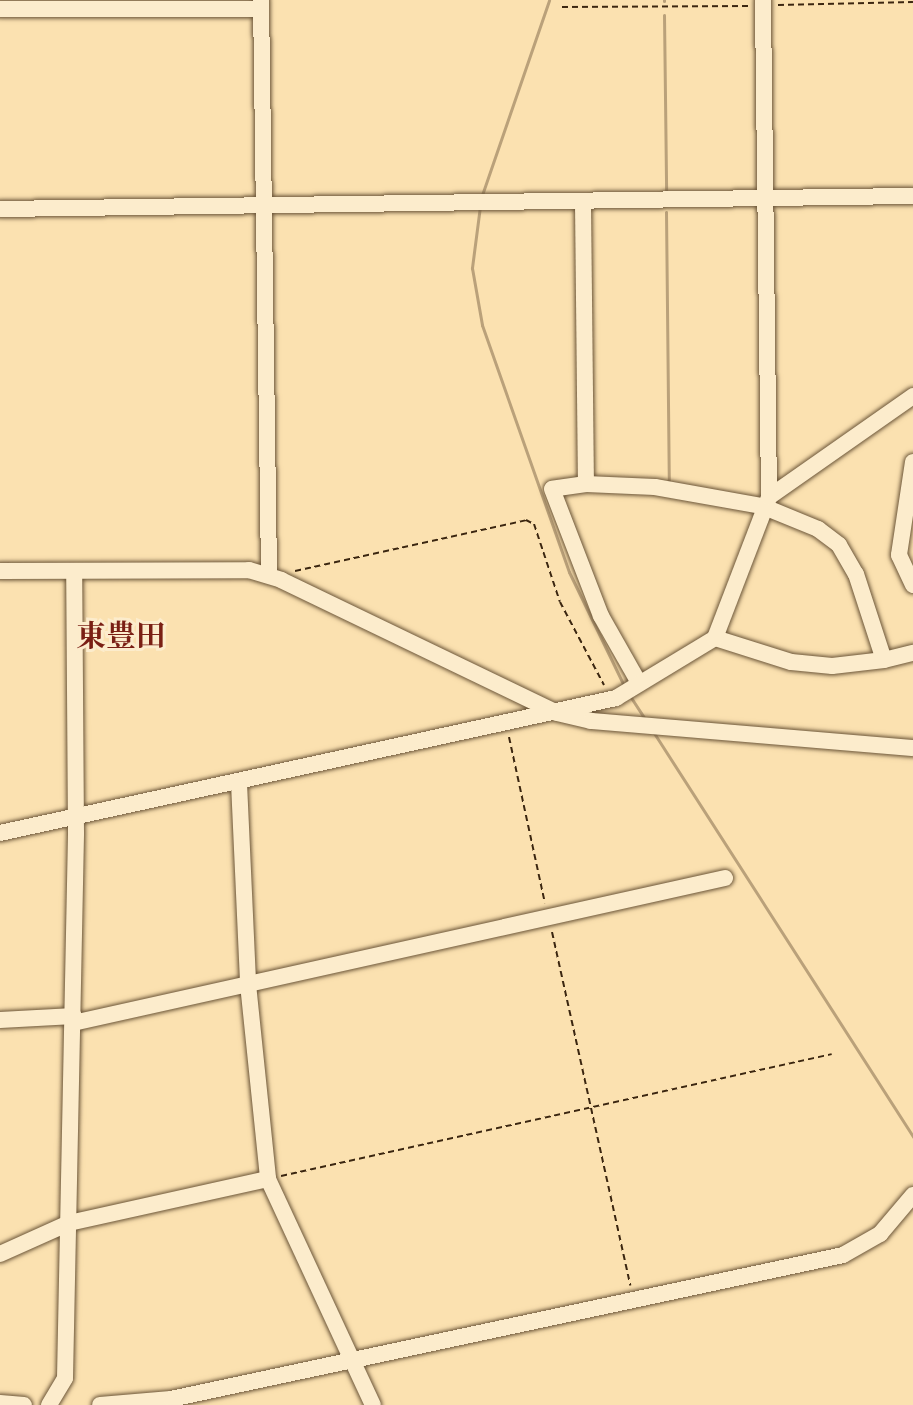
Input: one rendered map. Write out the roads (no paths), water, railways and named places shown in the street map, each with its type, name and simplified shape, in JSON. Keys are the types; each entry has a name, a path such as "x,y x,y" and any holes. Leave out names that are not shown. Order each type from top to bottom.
{"street":[{"path":"0,833 239,783 614,698 715,638 766,501 767,199 763,3"},
{"path":"0,9 261,5 262,205 275,578"},
{"path":"0,209 913,196"},
{"path":"583,203 586,484"},
{"path":"766,501 913,396"},
{"path":"913,462 907,538 899,555 913,585"},
{"path":"639,683 601,616 552,489 586,484 655,487 766,501 839,545 856,574 884,660"},
{"path":"0,571 249,570 275,578 557,713 629,724 913,748"},
{"path":"49,1405 65,1378 74,1019 74,571"},
{"path":"715,638 791,662 832,666 913,653"},
{"path":"239,783 248,984 268,1179 373,1405"},
{"path":"0,1020 74,1019 248,984 725,878"},
{"path":"0,1254 69,1223 268,1179"},
{"path":"100,1405 170,1402 351,1360 843,1255 880,1234 913,1195"},
{"path":"0,1403 24,1405"}],"waterway":[{"path":"482,195 549,0"},
{"path":"664,15 666,190"},
{"path":"480,206 472,268 482,325 569,572 624,686"},
{"path":"666,212 669,483"},
{"path":"630,696 645,719"},
{"path":"654,733 913,1137"}],"district":[{"name":"東豊田","path":"121,638"}]}
